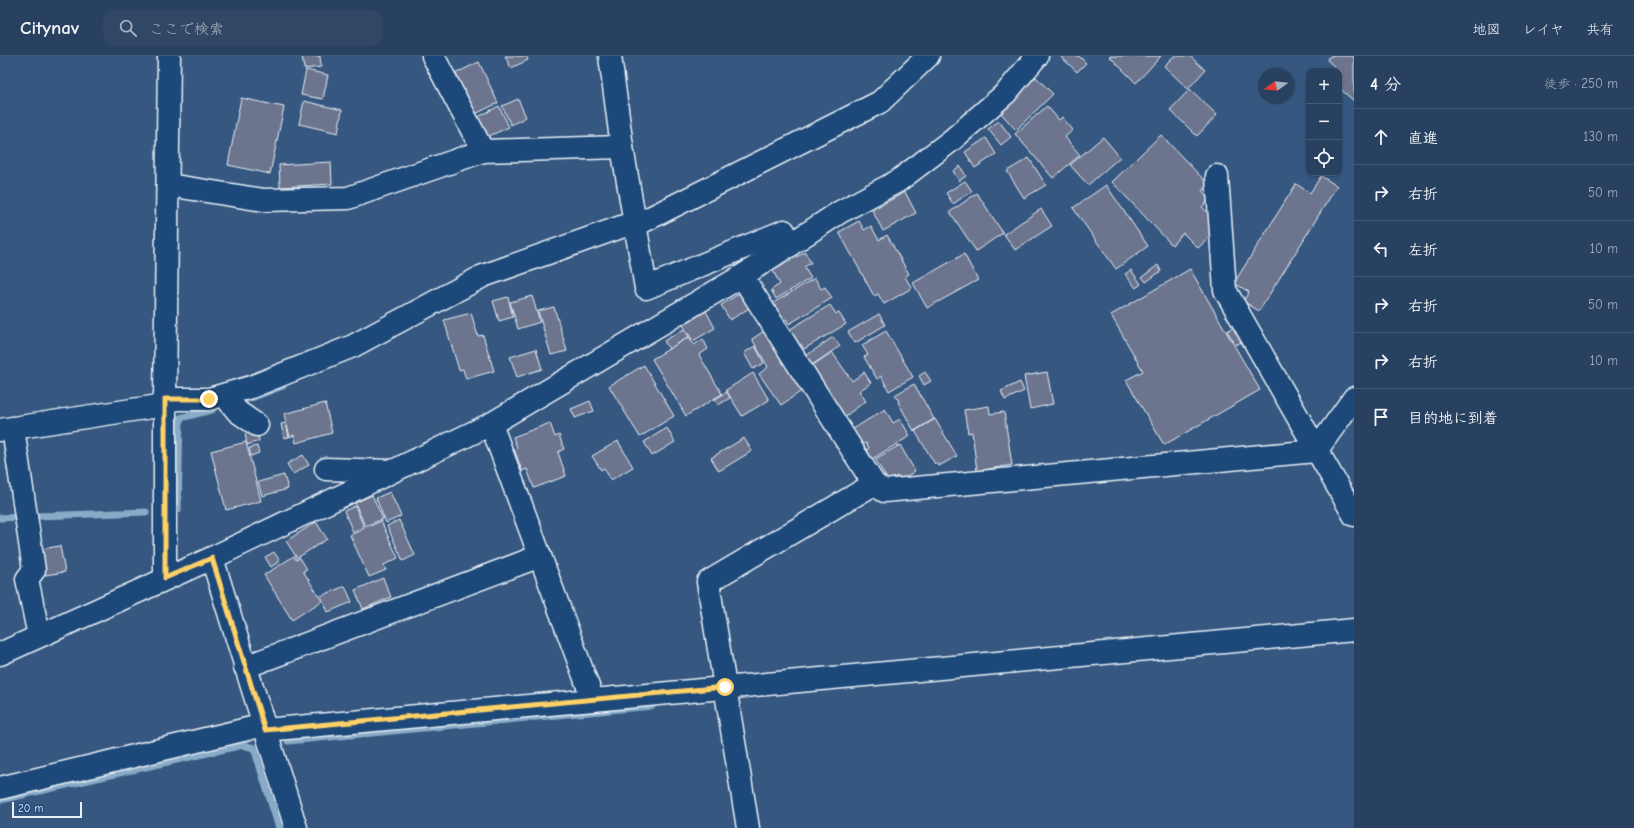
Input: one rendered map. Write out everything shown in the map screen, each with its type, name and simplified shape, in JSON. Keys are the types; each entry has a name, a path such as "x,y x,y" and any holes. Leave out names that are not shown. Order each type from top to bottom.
{"street":[{"path":"165,578 165,402 169,56"},
{"path":"433,56 483,151"},
{"path":"610,56 622,147 646,288 784,231 789,246"},
{"path":"39,636 27,579 34,570 6,429 165,402 209,399 251,387 353,346 483,276 635,223 880,102 928,56"},
{"path":"0,654 212,558 492,424 742,276 840,212 898,181 952,140 1006,93 1037,56"},
{"path":"168,185 264,200 348,198 483,151 622,147"},
{"path":"1217,176 1225,290 1354,515"},
{"path":"742,276 874,484 884,491 1316,451 1354,398"},
{"path":"224,395 238,412 257,425"},
{"path":"492,424 593,700"},
{"path":"326,469 395,471"},
{"path":"748,828 708,582 874,484"},
{"path":"246,667 540,556"},
{"path":"212,558 296,828"},
{"path":"0,788 265,728 593,700 1354,630"}],"building":[{"path":"302,56 320,56 321,67 304,69"},
{"path":"505,56 526,56 528,60 511,68"},
{"path":"1060,56 1079,56 1086,63 1077,72"},
{"path":"1109,56 1161,56 1136,83"},
{"path":"1174,56 1190,56 1205,70 1188,89 1164,66"},
{"path":"1330,56 1354,56 1354,101 1342,91 1342,68 1334,68 1335,67 1327,60"},
{"path":"479,62 498,103 471,116 452,75"},
{"path":"306,70 328,75 323,99 301,95"},
{"path":"1036,77 1053,94 1016,130 1000,112"},
{"path":"1190,89 1217,115 1197,136 1170,110"},
{"path":"241,98 284,107 270,174 228,165"},
{"path":"518,99 526,117 511,125 502,106"},
{"path":"304,101 342,110 338,133 299,124"},
{"path":"499,106 509,127 487,137 478,117"},
{"path":"1047,106 1059,120 1062,117 1073,130 1065,137 1080,155 1053,178 1015,134"},
{"path":"999,121 1011,137 1001,145 988,129"},
{"path":"1161,135 1208,184 1202,191 1210,199 1202,207 1210,215 1211,236 1198,248 1183,233 1172,245 1112,182"},
{"path":"1103,137 1120,157 1088,185 1070,165"},
{"path":"986,138 996,154 975,168 965,152"},
{"path":"1029,158 1046,185 1024,198 1007,171"},
{"path":"331,162 332,184 280,187 279,165"},
{"path":"960,166 966,176 959,181 953,171"},
{"path":"1321,176 1337,186 1259,311 1243,301 1249,292 1234,283 1296,184 1310,193"},
{"path":"965,181 972,191 953,204 946,193"},
{"path":"1106,185 1148,246 1116,269 1073,208"},
{"path":"905,192 916,213 883,231 872,210"},
{"path":"977,193 1003,233 976,251 950,212"},
{"path":"1041,209 1052,226 1015,250 1004,234"},
{"path":"859,221 864,230 871,226 879,240 887,235 909,274 905,277 912,288 884,304 878,294 874,296 839,232"},
{"path":"805,252 811,263 804,267 811,278 776,299 771,290 780,284 773,271"},
{"path":"964,254 978,280 927,308 913,283"},
{"path":"1158,265 1161,271 1146,282 1142,277"},
{"path":"1190,269 1260,390 1164,445 1126,380 1143,371 1111,315"},
{"path":"1131,270 1141,284 1136,288 1125,274"},
{"path":"815,278 821,289 825,287 832,298 789,324 786,319 780,323 770,305"},
{"path":"742,292 751,307 730,320 721,305"},
{"path":"532,296 540,322 518,329 510,302"},
{"path":"508,297 513,317 499,321 493,301"},
{"path":"830,305 836,314 839,313 846,324 804,349 801,344 797,346 787,331"},
{"path":"554,307 567,351 551,355 538,311"},
{"path":"706,311 715,328 693,341 683,325"},
{"path":"471,313 478,336 483,335 494,371 466,379 463,369 459,370 444,320"},
{"path":"879,314 885,325 855,343 848,332"},
{"path":"1237,325 1245,340 1236,345 1227,331"},
{"path":"684,329 689,337 669,349 664,341"},
{"path":"764,331 780,358 803,390 781,405 759,374 768,367 752,339"},
{"path":"886,331 913,377 889,391 881,376 877,379 864,357 868,355 862,345"},
{"path":"689,337 694,345 703,339 708,349 699,355 722,394 686,416 652,359"},
{"path":"833,337 840,346 809,367 803,358"},
{"path":"755,346 764,363 753,369 744,353"},
{"path":"536,349 542,369 517,377 510,357"},
{"path":"832,352 852,381 864,372 871,383 859,391 866,401 844,417 809,368"},
{"path":"644,365 674,416 640,437 609,386"},
{"path":"925,372 931,381 924,385 919,376"},
{"path":"1047,372 1053,404 1030,409 1024,376"},
{"path":"753,373 769,400 742,416 726,390"},
{"path":"1020,382 1024,391 1005,400 1001,391"},
{"path":"914,384 934,419 914,431 895,395"},
{"path":"727,392 730,398 718,405 715,399"},
{"path":"590,401 594,411 575,418 571,409"},
{"path":"325,403 332,433 296,443 294,435 290,437 284,414"},
{"path":"989,406 990,414 1004,412 1012,465 977,471 972,432 968,433 964,410"},
{"path":"885,409 893,423 900,419 910,436 872,459 867,450 869,448 866,443 862,445 853,429"},
{"path":"935,419 957,456 939,466 937,463 935,464 915,431"},
{"path":"286,423 289,437 284,438 281,424"},
{"path":"550,423 555,437 559,435 564,449 558,452 566,476 534,488 527,469 522,471 514,449 517,448 513,437"},
{"path":"667,428 675,442 652,456 644,442"},
{"path":"257,431 259,441 247,445 245,434"},
{"path":"744,438 752,451 719,471 711,458"},
{"path":"618,441 633,467 611,480 604,468 601,470 592,456"},
{"path":"246,442 261,501 226,510 211,451"},
{"path":"900,445 915,471 900,481 897,476 888,481 875,459"},
{"path":"257,446 259,453 251,456 249,448"},
{"path":"303,455 309,465 293,474 287,464"},
{"path":"284,475 288,489 262,496 258,482"},
{"path":"390,492 401,516 386,523 376,498"},
{"path":"372,495 383,519 365,526 355,503"},
{"path":"355,506 364,527 353,532 344,511"},
{"path":"399,520 415,555 403,561 387,526"},
{"path":"381,521 398,558 384,565 386,570 369,577 350,535"},
{"path":"316,522 327,539 297,558 286,541"},
{"path":"60,546 65,572 45,575 41,549"},
{"path":"274,552 280,561 271,567 265,557"},
{"path":"294,556 296,560 300,558 307,569 303,571 322,601 292,620 264,575"},
{"path":"383,578 391,597 363,609 355,590"},
{"path":"345,586 352,602 328,612 321,596"}],"waterway":[{"path":"240,402 283,386"},
{"path":"178,510 180,418 212,410"},
{"path":"38,516 146,512"},
{"path":"0,518 21,517"},
{"path":"288,741 652,706"},
{"path":"0,800 243,745 254,748 279,828"}],"route":[{"path":"209,399 165,399 165,578 212,558 265,730 725,687"}]}
